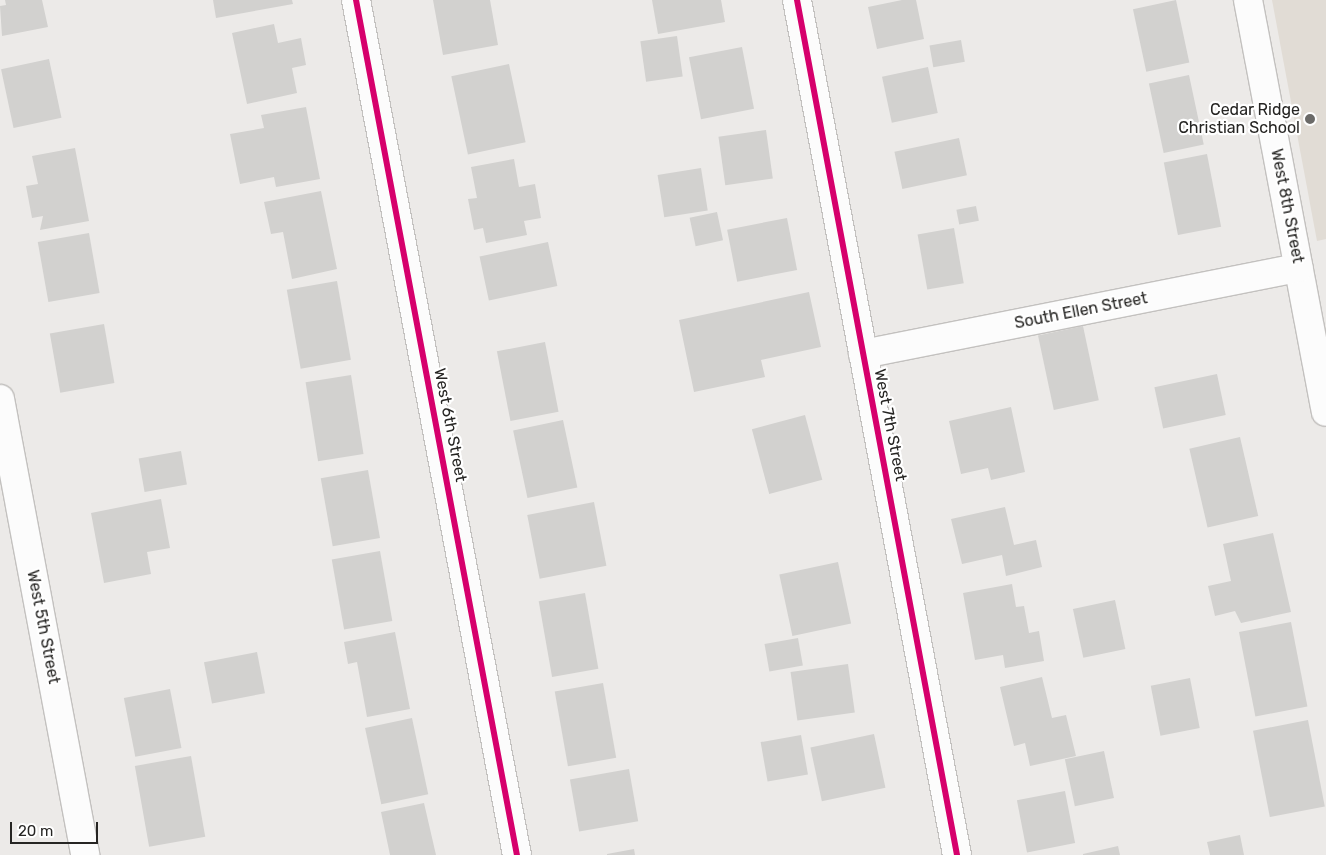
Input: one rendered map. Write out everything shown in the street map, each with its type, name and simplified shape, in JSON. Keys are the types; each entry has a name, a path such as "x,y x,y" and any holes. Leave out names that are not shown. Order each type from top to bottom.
{"street":[{"name":"West 6th Street","path":"356,0 517,855"},
{"name":"West 7th Street","path":"798,0 956,855"},
{"name":"West 8th Street","path":"1248,0 1326,412"},
{"name":"South Ellen Street","path":"863,354 1299,268"},
{"name":"West 5th Street","path":"0,399 85,855"}],"shaded area":[{"name":"Cedar Ridge Christian School","path":"1272,0 1326,0 1326,239 1317,241"}],"building":[{"path":"5,0 42,0 48,27 2,36 0,6 6,5"},
{"path":"213,0 292,0 293,4 216,18"},
{"path":"433,0 490,0 498,45 443,55"},
{"path":"652,0 721,0 725,22 658,34"},
{"path":"902,0 916,0 924,39 877,49 868,7"},
{"path":"1176,0 1189,63 1146,72 1133,9"},
{"path":"274,24 278,43 301,38 306,65 292,68 297,93 247,104 232,33"},
{"path":"677,36 683,77 646,82 640,41"},
{"path":"961,40 965,62 933,67 929,46"},
{"path":"742,47 754,109 701,119 689,57"},
{"path":"49,59 61,118 14,128 1,69"},
{"path":"509,64 526,142 468,155 451,76"},
{"path":"928,67 938,113 892,123 882,77"},
{"path":"1189,75 1204,144 1164,153 1149,84"},
{"path":"306,107 320,179 276,187 274,177 240,184 230,134 264,128 261,115"},
{"path":"766,130 773,179 725,185 718,137"},
{"path":"959,138 967,175 902,189 894,152"},
{"path":"75,148 89,221 40,230 43,216 32,218 26,186 38,184 32,156"},
{"path":"1207,154 1221,227 1178,235 1164,162"},
{"path":"514,159 519,187 535,184 541,218 524,221 527,235 486,243 483,228 474,230 468,199 477,198 471,167"},
{"path":"701,168 708,210 664,217 658,175"},
{"path":"321,191 337,269 292,279 283,232 271,234 264,202"},
{"path":"976,206 979,221 959,225 956,210"},
{"path":"717,212 723,240 696,246 690,218"},
{"path":"787,218 797,270 737,282 727,230"},
{"path":"954,228 964,283 927,290 918,234"},
{"path":"89,233 100,293 48,302 38,242"},
{"path":"548,242 557,286 489,301 480,257"},
{"path":"337,281 351,360 301,369 287,290"},
{"path":"809,292 821,347 761,360 765,377 694,392 679,320"},
{"path":"104,324 114,383 60,393 50,334"},
{"path":"1083,326 1099,400 1054,410 1038,336"},
{"path":"545,342 559,412 510,421 497,351"},
{"path":"1217,374 1226,415 1163,428 1154,387"},
{"path":"351,375 364,454 318,461 306,382"},
{"path":"1011,407 1025,472 991,480 988,468 961,474 949,421"},
{"path":"805,415 822,480 769,494 752,429"},
{"path":"563,420 577,487 527,498 513,431"},
{"path":"1240,437 1258,516 1208,528 1189,449"},
{"path":"181,451 187,484 145,492 139,458"},
{"path":"368,470 380,538 333,546 321,478"},
{"path":"161,499 170,548 147,552 151,574 104,583 91,513"},
{"path":"594,502 606,566 540,579 527,515"},
{"path":"1005,507 1014,545 1036,540 1042,567 1006,576 1002,555 962,564 951,519"},
{"path":"1273,533 1291,612 1241,623 1235,611 1215,616 1208,586 1231,581 1223,544"},
{"path":"380,551 392,621 344,629 332,560"},
{"path":"838,562 851,624 792,636 779,574"},
{"path":"1012,584 1016,607 1024,606 1029,633 1039,631 1044,661 1005,668 1003,655 975,660 963,593"},
{"path":"585,593 598,669 552,677 539,601"},
{"path":"1115,600 1125,649 1083,658 1073,609"},
{"path":"1291,622 1307,706 1255,717 1239,632"},
{"path":"395,632 410,709 367,717 357,662 348,664 344,642"},
{"path":"798,638 803,666 769,671 765,644"},
{"path":"257,652 265,693 212,704 204,662"},
{"path":"848,664 855,713 797,721 791,672"},
{"path":"1042,677 1052,718 1066,715 1076,756 1030,766 1025,743 1014,746 1000,687"},
{"path":"1190,678 1200,728 1160,736 1151,686"},
{"path":"603,683 616,758 568,766 555,692"},
{"path":"170,689 181,748 135,757 124,698"},
{"path":"412,718 428,794 381,804 365,728"},
{"path":"1308,720 1325,806 1270,817 1253,731"},
{"path":"874,734 885,788 822,801 810,748"},
{"path":"801,735 808,774 768,782 761,742"},
{"path":"1104,751 1114,798 1075,806 1065,759"},
{"path":"191,756 205,837 149,847 135,766"},
{"path":"629,769 638,821 579,832 570,779"},
{"path":"1065,791 1075,843 1027,852 1017,800"},
{"path":"424,803 436,855 390,855 381,812"},
{"path":"1240,835 1244,855 1210,855 1207,842"},
{"path":"1118,846 1120,855 1083,855 1083,854"},
{"path":"634,849 635,855 607,855 607,854"}],"cycle path":[{"path":"356,0 517,855"},
{"path":"797,0 957,855"}],"place":[{"name":"Cedar Ridge Christian School","path":"1310,119"}]}
